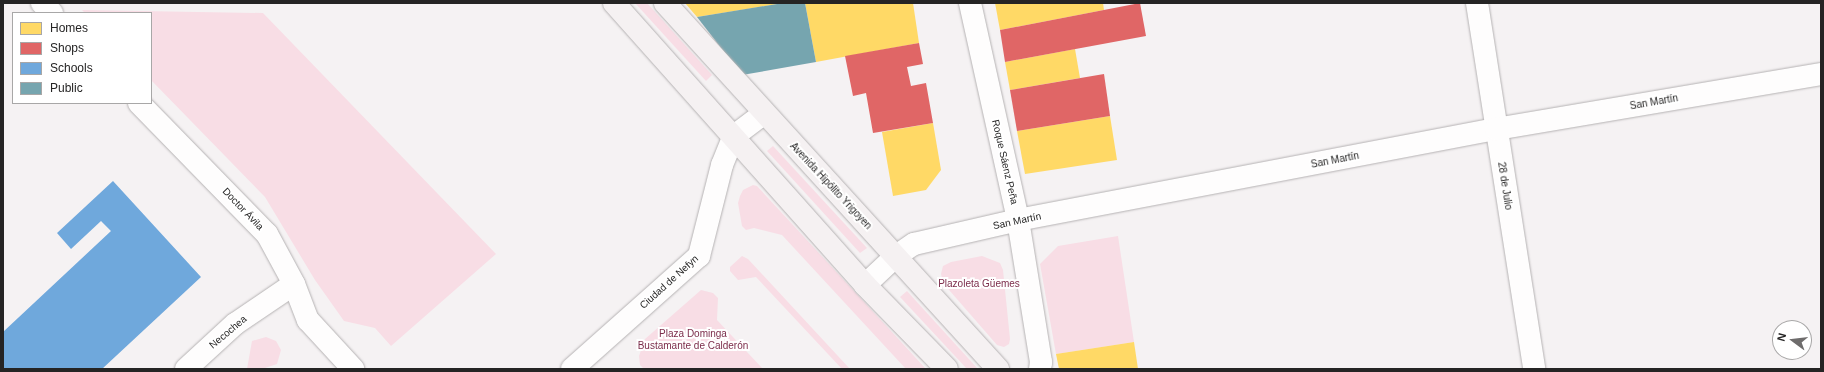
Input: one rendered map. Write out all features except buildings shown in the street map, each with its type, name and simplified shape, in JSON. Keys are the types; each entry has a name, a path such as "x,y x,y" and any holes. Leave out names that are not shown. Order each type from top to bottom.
{"main road":[{"path":"614,3 734,136 865,285 947,369"},
{"name":"Avenida Hipólito Yrigoyen","path":"665,3 763,114 896,256 998,369"}],"street":[{"path":"42,3 51,12"},
{"name":"Roque Sáenz Peña","path":"970,3 1018,220 1041,362 1040,369"},
{"name":"28 de Julio","path":"1477,3 1534,369"},
{"name":"San Martín","path":"865,285 896,256 914,244 1018,220 1496,129 1821,74"},
{"name":"Doctor Ávila","path":"140,104 267,234 294,284 308,320 353,369"},
{"path":"734,136 763,114"},
{"name":"Ciudad de Nefyn","path":"583,365 699,256 722,165 734,136"},
{"name":"Necochea","path":"186,369 235,324 294,284"}],"green space":[{"path":"635,3 647,3 712,75 706,81"},
{"path":"82,10 263,13 496,254 391,346 375,328 344,321 315,280 265,197 152,81 152,12 84,12"},
{"path":"773,146 867,248 860,253 767,151"},
{"path":"753,185 757,186 926,369 906,369 782,235 754,228 746,230 742,226 738,203 743,190"},
{"path":"1118,236 1134,342 1056,354 1040,264 1058,246"},
{"path":"742,256 748,259 850,369 842,369 756,277 738,280 730,271 730,267"},
{"name":"Plazoleta Güemes","path":"982,256 1000,263 1003,270 1010,339 1009,344 1004,347 997,345 943,283 941,274 943,266 951,262"},
{"name":"Plaza Dominga Bustamante de Calderón","path":"701,290 713,293 718,298 717,320 763,369 644,369 640,365 639,356 645,339"},
{"path":"907,291 978,369 967,369 900,297"},
{"path":"266,337 276,341 281,350 277,364 262,369 247,369 252,341"}]}
